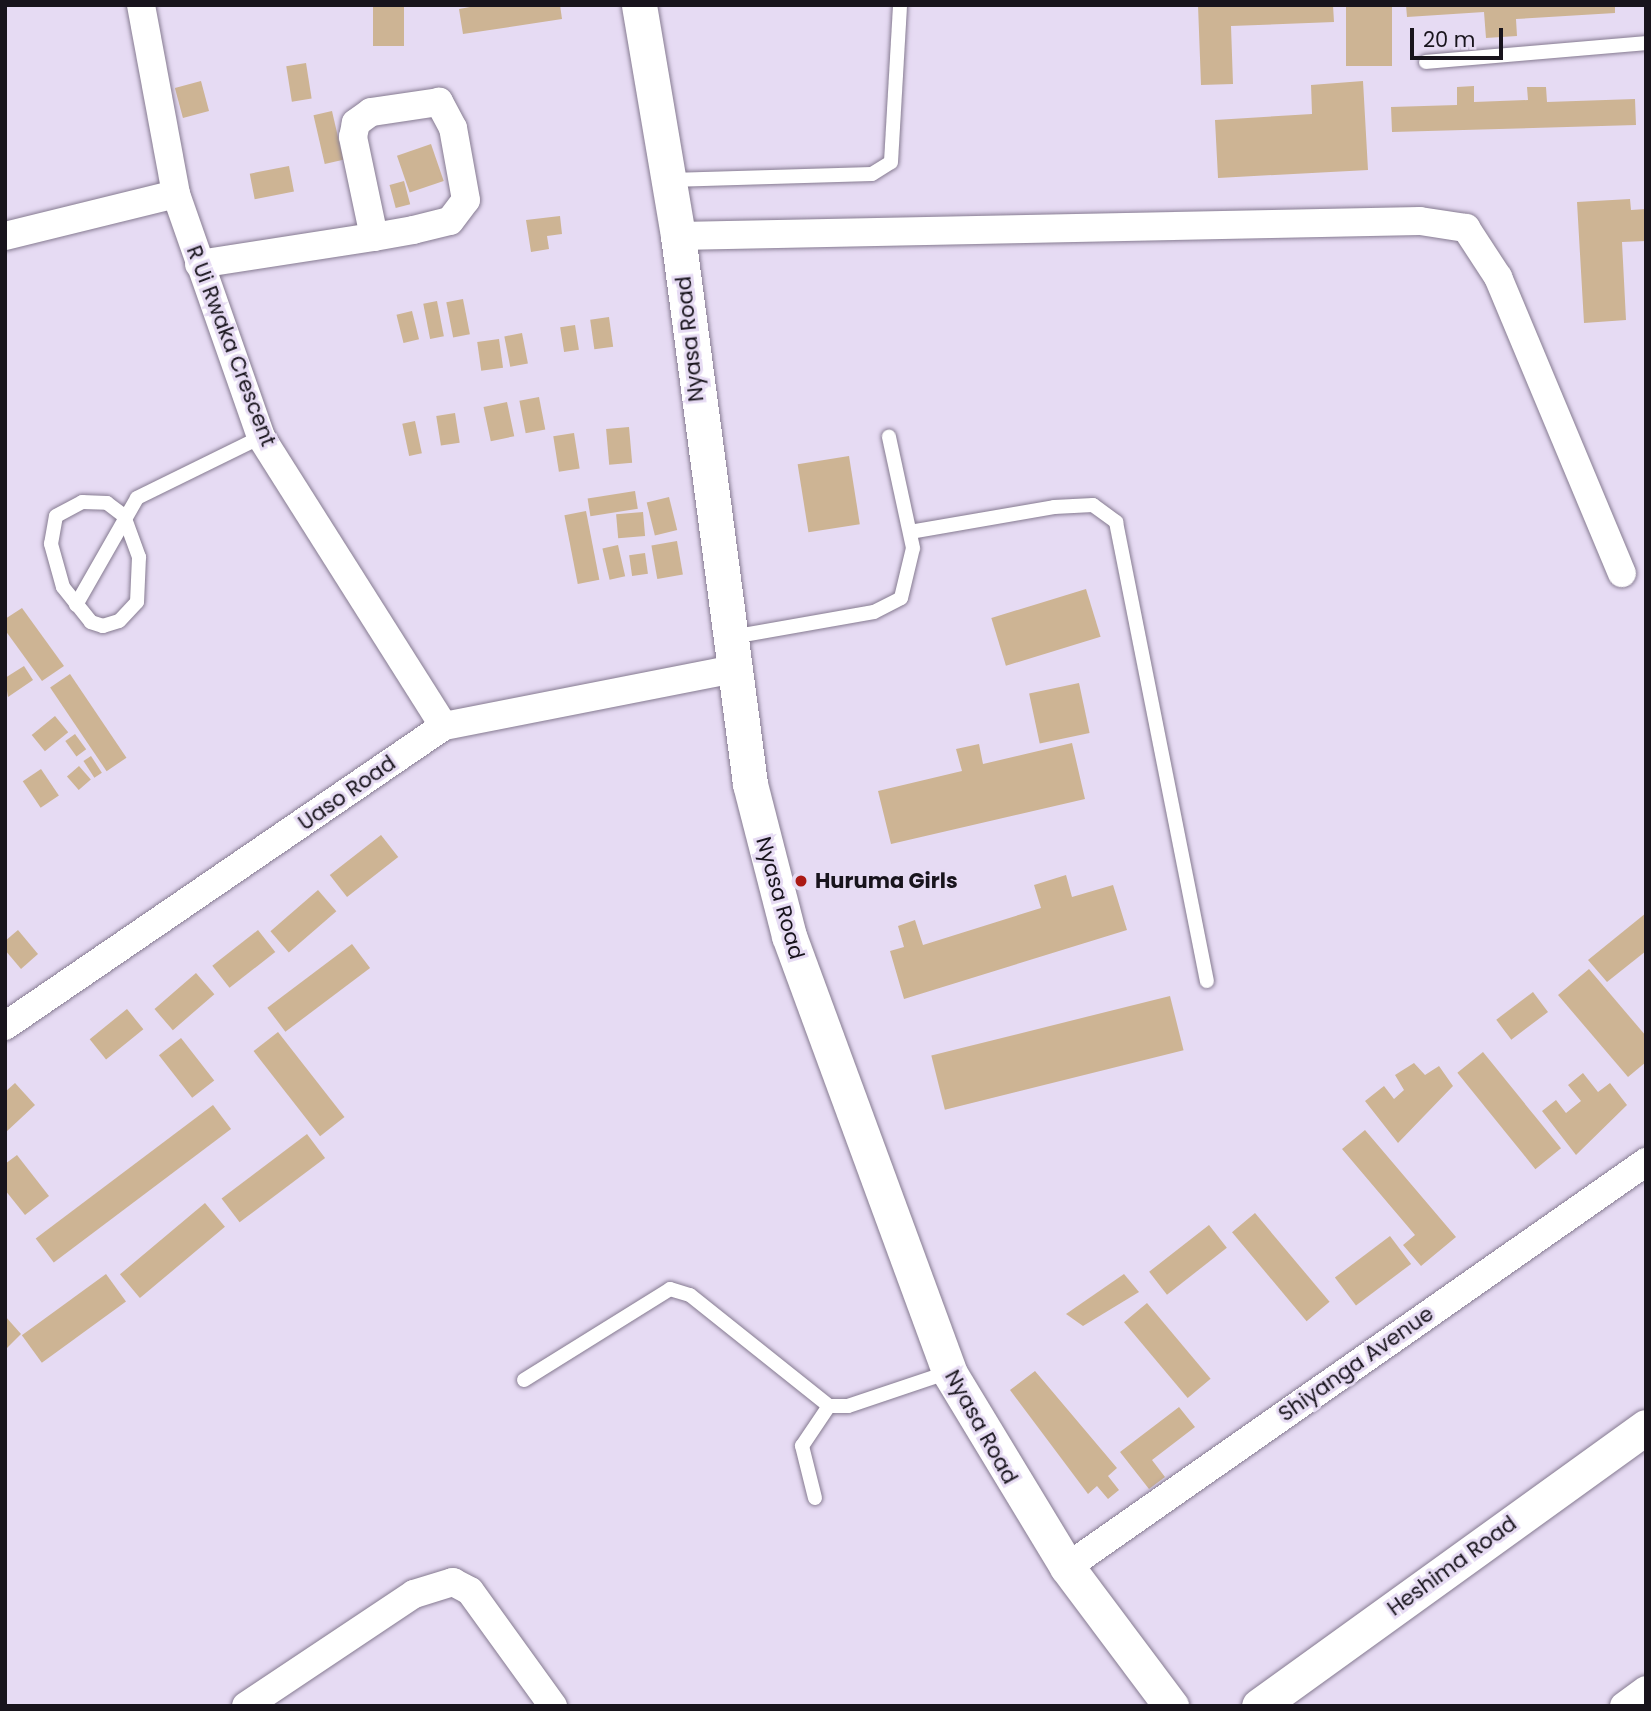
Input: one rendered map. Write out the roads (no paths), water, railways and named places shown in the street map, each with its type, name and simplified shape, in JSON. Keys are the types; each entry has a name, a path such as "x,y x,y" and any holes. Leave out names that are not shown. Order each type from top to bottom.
{"street":[{"name":"R Ui Rwaka Crescent","path":"141,5 176,194 261,437 444,726"},
{"name":"Nyasa Road","path":"639,5 678,236 750,784 789,936 949,1372 1067,1567 1171,1706"},
{"path":"199,264 374,237 450,221 461,213 466,200 453,128 439,102 371,112 356,123 353,137 374,237"},
{"path":"5,236 176,194"},
{"path":"678,236 1420,221 1466,228 1498,277 1622,573"},
{"name":"Uaso Road","path":"5,1026 444,726 732,653"},
{"name":"Shiyanga Avenue","path":"1067,1567 1646,1162"},
{"name":"Heshima Road","path":"1259,1706 1646,1427"},
{"path":"246,1706 414,1594 453,1582 470,1591 553,1706"},
{"path":"1624,1706 1646,1690"}],"lane":[{"path":"668,180 872,174 891,162 900,5"},
{"path":"1426,62 1646,43"},
{"path":"76,605 124,516 147,491 261,437"},
{"path":"732,653 889,608 908,585 910,532 889,437"},
{"path":"82,502 107,503 124,516 139,557 137,602 119,621 103,626 76,605 58,576 50,527 56,516 82,502"},
{"path":"910,532 1054,507 1093,505 1116,522 1207,981"},
{"path":"524,1380 653,1296 676,1289 828,1406 848,1406 949,1372"},
{"path":"815,1498 803,1446 828,1406"}],"place":[{"name":"Huruma Girls","path":"801,881"}]}
